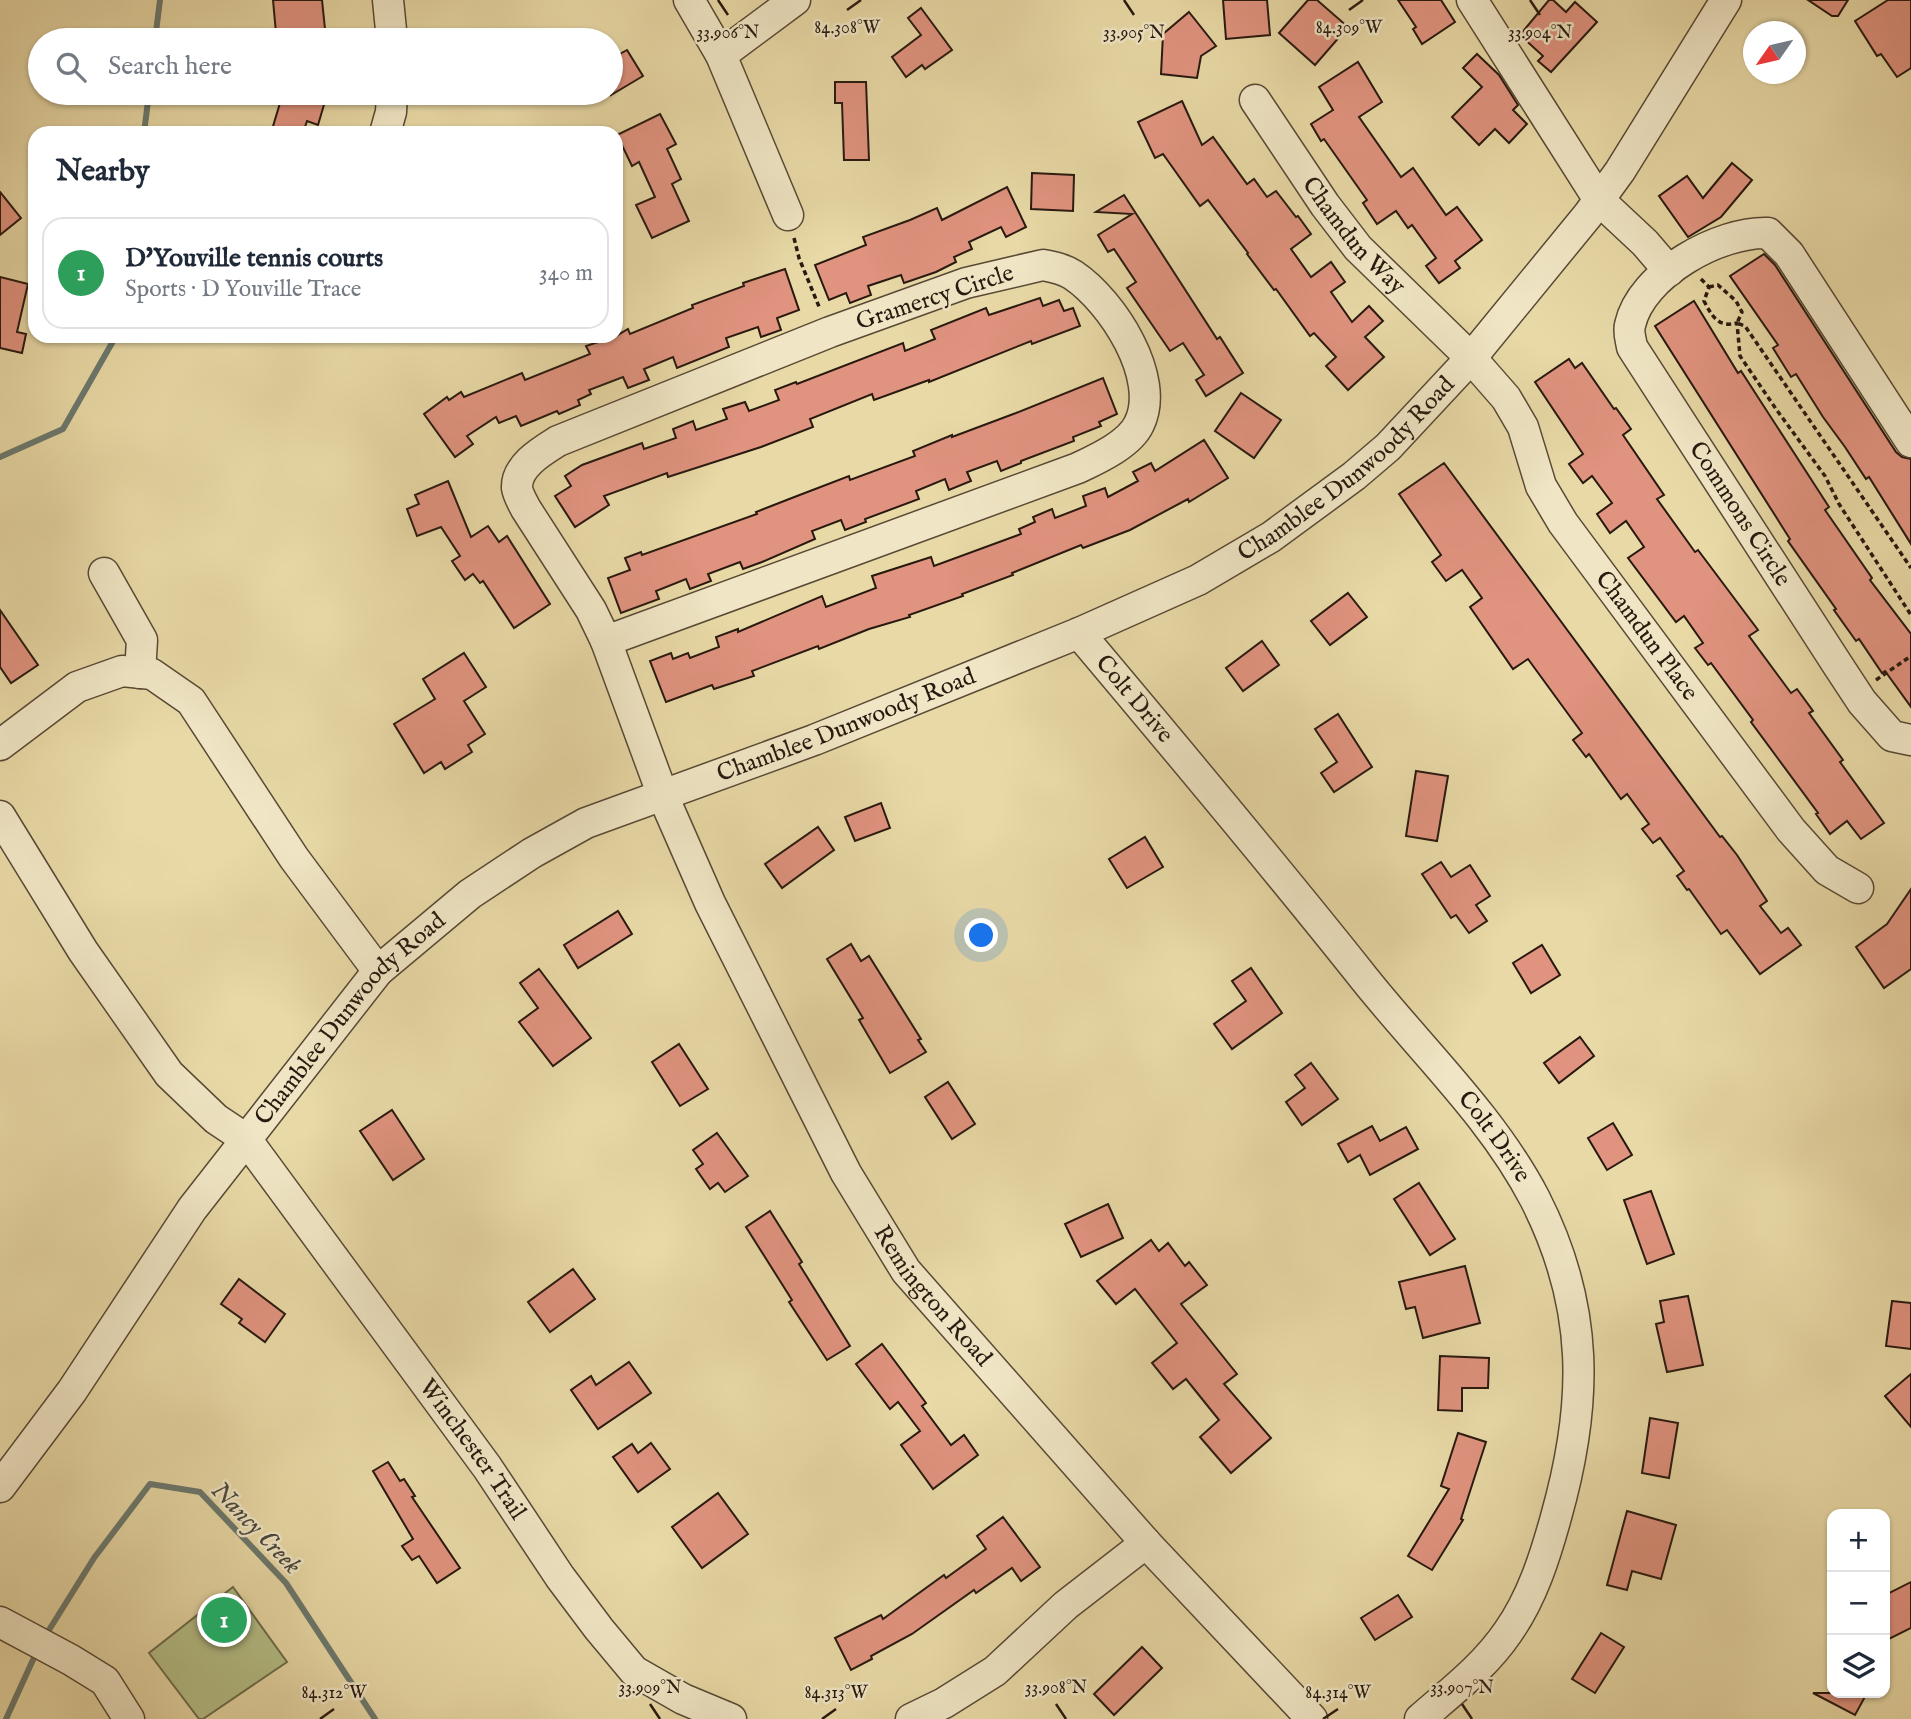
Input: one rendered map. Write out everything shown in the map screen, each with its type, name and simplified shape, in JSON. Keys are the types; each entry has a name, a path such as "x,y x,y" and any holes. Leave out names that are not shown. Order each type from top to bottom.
{"street":[{"path":"388,0 391,28"},
{"path":"689,0 721,55 788,215"},
{"path":"721,55 795,0"},
{"path":"1472,0 1599,200 1645,243 1668,271"},
{"name":"Chamblee Dunwoody Road","path":"0,1487 72,1391 192,1209 378,971 470,894 586,823 814,740 1079,633 1198,580 1271,537 1354,476 1388,447 1471,358 1620,171 1726,0"},
{"name":"Chamdun Way","path":"1255,100 1325,205 1359,248 1471,358"},
{"path":"387,126 391,105"},
{"name":"Commons Circle","path":"1911,442 1788,254 1768,233 1750,232 1690,255 1668,271 1643,298 1634,313 1629,327 1632,347 1862,702 1892,736 1911,740"},
{"name":"Gramercy Circle","path":"606,641 1078,468 1107,454 1139,427 1152,410 1127,334 1062,261 1043,265 966,283 830,332 558,441 513,473 526,509 591,610 606,641 663,796"},
{"name":"Chamdun Place","path":"1471,358 1506,398 1523,427 1541,486 1563,523 1618,600 1814,858 1834,876 1858,888"},
{"path":"104,573 142,640 140,673"},
{"name":"Colt Drive","path":"1079,633 1251,836 1404,1029 1462,1094 1496,1138 1533,1197 1553,1238 1578,1338 1580,1385 1576,1432 1561,1500 1545,1556 1508,1632 1475,1670 1420,1719"},
{"path":"0,745 77,687 122,671 152,674 191,701 294,858 378,971"},
{"name":"Remington Road","path":"663,796 710,903 846,1173 906,1271 1146,1543 1312,1719"},
{"name":"Winchester Trail","path":"0,816 83,950 169,1074 216,1119 246,1139 487,1466 560,1577 616,1650 634,1671 683,1699 732,1719"},
{"path":"911,1719 944,1703 995,1671 1066,1605 1146,1543"},
{"path":"0,1622 105,1681 130,1719"}],"path":[{"path":"799,258 830,332"},
{"path":"1701,278 1709,287"},
{"path":"1709,287 1718,285 1736,301 1742,312 1737,323 1740,356 1825,476 1839,504 1911,615"},
{"path":"1709,287 1704,301 1715,320 1728,326 1737,323 1745,326 1911,568"},
{"path":"1869,685 1911,656"}],"green space":[{"path":"233,1587 287,1662 203,1719 199,1719 149,1653"}],"building":[{"path":"273,0 322,0 325,28 276,28"},
{"path":"1223,0 1267,0 1270,35 1226,39"},
{"path":"1308,0 1317,0 1348,27 1315,65 1279,33"},
{"path":"1398,0 1441,0 1455,22 1422,44 1413,29 1416,27"},
{"path":"1549,0 1553,0 1566,12 1575,2 1597,22 1551,72 1538,61 1543,56 1520,35"},
{"path":"1808,0 1848,0 1838,16 1832,16"},
{"path":"1888,0 1911,0 1911,68 1897,77 1881,54 1877,56 1855,21"},
{"path":"921,8 952,50 925,69 922,65 906,77 892,57 921,35 908,18"},
{"path":"1189,12 1216,46 1201,56 1197,78 1161,74 1163,34"},
{"path":"627,50 643,76 623,88 623,52"},
{"path":"1477,54 1499,75 1518,105 1513,110 1527,124 1509,143 1495,129 1479,145 1452,117 1482,87 1463,68"},
{"path":"1358,62 1382,102 1359,117 1401,177 1413,168 1446,215 1457,207 1482,240 1455,261 1460,268 1439,283 1426,266 1436,258 1412,225 1408,228 1396,211 1377,224 1363,203 1367,200 1311,124 1333,110 1319,87"},
{"path":"835,82 866,82 869,160 844,160 842,103 835,103"},
{"path":"1182,101 1202,145 1213,137 1247,184 1254,179 1267,197 1276,191 1296,217 1298,216 1311,234 1291,249 1311,277 1331,262 1345,282 1331,292 1352,322 1369,306 1383,321 1365,337 1384,357 1348,390 1326,366 1336,357 1314,333 1310,336 1208,200 1200,206 1163,154 1155,158 1138,122"},
{"path":"279,105 324,105 318,125 307,121 305,126 273,126"},
{"path":"660,114 676,144 667,149 681,179 672,184 689,221 652,238 636,205 655,197 639,162 632,166 623,147 623,132"},
{"path":"1732,163 1752,180 1721,217 1688,237 1659,196 1687,176 1703,198"},
{"path":"1032,173 1074,175 1073,211 1031,209"},
{"path":"1007,187 1026,227 1006,237 1001,227 969,242 972,249 954,257 956,262 936,272 904,283 901,275 868,286 871,295 850,303 846,293 829,300 815,265 866,245 863,237 937,208 942,220"},
{"path":"0,192 21,218 0,235"},
{"path":"1124,195 1217,339 1220,337 1243,373 1206,396 1196,380 1204,375 1183,343 1170,351 1127,288 1136,282 1114,249 1108,252 1098,235 1132,214 1096,212"},
{"path":"1764,254 1775,265 1896,452 1911,459 1911,544 1869,477 1866,479 1796,374 1791,377 1773,348 1778,345 1730,276"},
{"path":"785,269 799,310 777,318 781,330 761,337 758,327 726,338 729,347 677,368 673,357 644,369 649,380 628,388 623,377 589,390 591,394 578,400 580,405 559,414 557,411 521,426 516,416 499,423 496,417 467,436 473,444 455,457 424,414 447,397 449,400 461,392 464,397 522,373 525,380 590,354 586,346 595,343 623,343 623,332 628,329 630,334 693,308 692,305 744,286 743,283"},
{"path":"0,277 28,284 17,332 26,334 22,353 0,348"},
{"path":"1040,298 1043,306 1059,300 1064,311 1073,308 1080,326 1032,344 1031,341 929,382 874,400 872,394 810,419 813,427 761,447 668,477 667,473 604,496 609,505 575,527 555,496 571,486 565,476 582,465 642,443 644,449 676,438 673,429 693,421 696,430 727,419 723,409 745,402 749,411 779,400 775,390 903,343 905,351 935,339 931,330 986,308 989,315"},
{"path":"1694,301 1738,373 1741,371 1829,507 1825,510 1872,578 1870,580 1911,634 1911,707 1834,610 1836,609 1788,541 1790,539 1655,326"},
{"path":"1569,359 1575,368 1582,363 1631,429 1623,435 1664,495 1657,499 1695,552 1698,550 1758,630 1749,636 1791,693 1797,689 1813,711 1809,713 1843,760 1840,762 1884,823 1861,839 1847,821 1830,834 1816,814 1818,813 1751,722 1753,720 1711,663 1708,665 1695,648 1703,643 1684,616 1676,622 1628,558 1644,547 1626,521 1610,533 1597,514 1612,503 1592,476 1583,483 1569,464 1583,454 1535,382"},
{"path":"1103,378 1117,414 1099,422 1101,426 1073,437 1074,441 1001,471 997,461 967,472 971,481 949,490 945,479 916,491 919,499 865,519 866,522 845,530 841,520 812,531 815,539 762,562 743,569 740,562 708,574 711,581 690,589 686,579 656,591 659,599 621,613 608,578 630,570 625,558 641,552 642,555 757,514 756,512 849,476 850,480 915,456 913,451"},
{"path":"1241,393 1281,420 1254,458 1215,431"},
{"path":"1204,440 1228,478 1189,502 1188,499 1130,530 1083,548 1081,545 962,594 963,596 909,615 910,617 869,629 819,649 818,646 752,671 754,676 714,689 712,685 666,702 650,661 671,653 673,659 688,653 690,658 719,647 716,637 738,629 738,632 822,596 826,607 876,588 872,576 931,557 934,566 1021,534 1019,529 1035,522 1033,517 1052,509 1055,518 1086,506 1083,496 1105,488 1108,497 1138,481 1133,472 1151,463 1155,471"},
{"path":"1444,463 1720,837 1722,836 1737,855 1767,901 1760,906 1781,933 1788,928 1801,945 1760,974 1727,930 1721,934 1689,889 1687,890 1677,876 1684,871 1660,838 1653,843 1642,829 1649,824 1627,794 1621,799 1589,754 1586,757 1573,740 1582,733 1528,659 1513,669 1470,607 1482,598 1462,570 1446,581 1432,562 1441,555 1399,494"},
{"path":"448,481 471,537 488,526 499,542 507,536 550,604 514,628 483,581 480,583 473,574 465,580 452,561 460,556 441,527 417,536 407,509 419,504 415,495"},
{"path":"1348,593 1367,617 1330,645 1311,621"},
{"path":"0,610 38,665 11,683 0,667"},
{"path":"1262,641 1279,665 1243,691 1226,668"},
{"path":"464,653 486,687 464,701 485,734 468,745 472,752 445,769 441,762 424,773 394,724 435,699 423,679"},
{"path":"1338,714 1372,767 1334,792 1321,773 1337,762 1315,729"},
{"path":"1416,771 1448,776 1437,841 1406,836"},
{"path":"881,803 890,828 855,841 845,817"},
{"path":"818,827 834,850 782,888 765,864"},
{"path":"1145,837 1163,867 1127,888 1109,859"},
{"path":"1441,862 1451,877 1470,865 1490,896 1476,905 1487,921 1469,933 1456,915 1451,918 1422,874"},
{"path":"1911,889 1911,969 1884,988 1856,947 1887,924"},
{"path":"618,911 632,934 578,968 564,945"},
{"path":"851,944 861,961 869,956 921,1039 918,1040 926,1052 890,1073 859,1020 863,1018 827,959"},
{"path":"1542,945 1560,975 1531,993 1513,963"},
{"path":"1251,968 1282,1013 1232,1049 1214,1024 1246,1001 1232,981"},
{"path":"539,969 591,1038 553,1066 519,1022 538,1008 520,983"},
{"path":"1580,1037 1594,1056 1559,1083 1544,1063"},
{"path":"679,1044 708,1089 680,1106 652,1062"},
{"path":"1311,1063 1338,1099 1302,1125 1286,1102 1305,1088 1295,1075"},
{"path":"948,1082 975,1124 952,1139 925,1097"},
{"path":"392,1110 424,1159 393,1180 360,1131"},
{"path":"1613,1123 1632,1155 1607,1170 1588,1138"},
{"path":"1372,1126 1380,1141 1406,1127 1418,1149 1370,1175 1360,1155 1348,1162 1338,1144"},
{"path":"717,1133 748,1176 725,1192 718,1183 710,1189 696,1169 703,1164 693,1150"},
{"path":"1419,1183 1455,1239 1430,1255 1394,1199"},
{"path":"1651,1191 1674,1254 1647,1264 1624,1200"},
{"path":"1108,1204 1123,1238 1081,1257 1065,1224"},
{"path":"770,1211 850,1346 827,1360 789,1302 792,1300 746,1227"},
{"path":"1151,1240 1159,1251 1168,1243 1185,1266 1189,1262 1207,1285 1181,1304 1237,1374 1224,1384 1271,1438 1231,1473 1200,1437 1219,1420 1186,1379 1173,1389 1152,1363 1177,1343 1135,1289 1116,1304 1097,1281"},
{"path":"1465,1266 1480,1323 1423,1338 1415,1307 1406,1309 1399,1282"},
{"path":"573,1269 595,1299 550,1332 528,1302"},
{"path":"239,1279 285,1314 265,1342 239,1323 242,1319 221,1304"},
{"path":"1688,1296 1703,1365 1667,1372 1656,1324 1664,1322 1660,1301"},
{"path":"1892,1301 1911,1303 1911,1349 1886,1346"},
{"path":"882,1344 926,1403 922,1406 951,1445 964,1435 978,1455 933,1489 901,1445 920,1431 898,1402 890,1409 856,1364"},
{"path":"1440,1356 1489,1358 1488,1388 1462,1388 1462,1411 1438,1410"},
{"path":"629,1362 651,1393 598,1429 571,1390 591,1376 596,1385"},
{"path":"1911,1374 1911,1427 1885,1396"},
{"path":"1650,1418 1678,1423 1669,1478 1642,1473"},
{"path":"1458,1433 1486,1442 1461,1519 1463,1520 1432,1570 1408,1556 1449,1489 1441,1486"},
{"path":"651,1443 670,1469 638,1492 613,1457 632,1444 638,1453"},
{"path":"388,1462 400,1481 404,1479 415,1496 412,1497 460,1568 437,1583 419,1556 412,1560 402,1546 413,1539 373,1471"},
{"path":"718,1493 748,1534 702,1568 672,1527"},
{"path":"1627,1511 1676,1525 1661,1579 1632,1571 1627,1590 1607,1585"},
{"path":"1003,1517 1040,1567 1021,1581 1012,1568 976,1593 974,1590 912,1634 851,1670 835,1638 881,1615 883,1619 944,1575 946,1578 986,1549 977,1536"},
{"path":"1911,1582 1911,1628 1890,1638 1890,1635 1890,1592"},
{"path":"1398,1595 1412,1617 1375,1640 1361,1618"},
{"path":"1601,1633 1624,1647 1595,1693 1572,1679"},
{"path":"1142,1647 1162,1668 1114,1715 1094,1694"},
{"path":"1813,1693 1827,1693 1827,1698 1864,1698 1855,1715"}],"waterway":[{"path":"156,28 160,0"},
{"path":"145,126 148,105"},
{"path":"0,457 63,429 112,343"},
{"name":"Nancy Creek","path":"44,1638 94,1558 150,1484 200,1492 286,1583 375,1719"},
{"name":"Nancy Creek","path":"6,1719 37,1651"}],"place":[{"name":"D'Youville tennis courts","path":"224,1620"}]}
